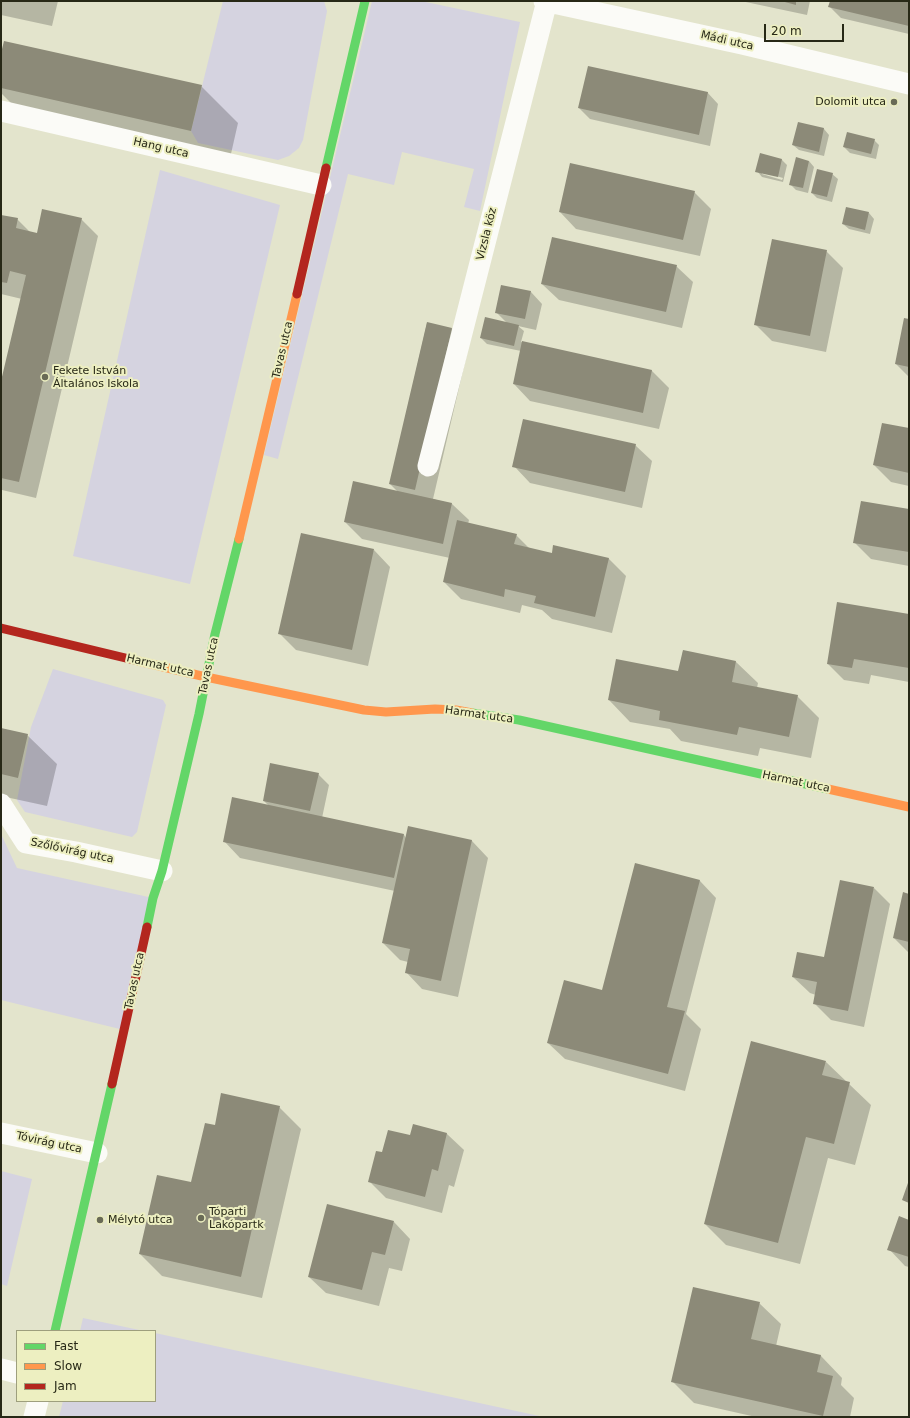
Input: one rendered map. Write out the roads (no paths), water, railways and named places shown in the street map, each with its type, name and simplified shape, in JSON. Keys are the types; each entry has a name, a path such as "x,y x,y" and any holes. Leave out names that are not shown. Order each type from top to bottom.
{"street":[{"name":"Tavas utca","path":"55,1330 97,1153 153,898 162,871 199,714 206,677 365,1"},
{"name":"Mádi utca","path":"545,1 742,44 909,84"},
{"name":"Vizsla köz","path":"428,466 545,1"},
{"name":"Hang utca","path":"1,111 321,185"},
{"name":"Harmat utca","path":"1,628 206,677 364,710 386,712 435,709 456,710 519,720 909,807"},
{"name":"Szőlővirág utca","path":"1,804 26,843 76,852 162,871"},
{"name":"Tóvirág utca","path":"1,1133 97,1153"},
{"path":"1,1369 16,1373"},
{"path":"34,1417 38,1402"}],"place":[{"name":"Dolomit utca","path":"894,102"},
{"name":"Fekete István Általános Iskola","path":"45,377"},
{"name":"Tóparti Lakópartk","path":"201,1218"},
{"name":"Mélytó utca","path":"100,1220"}]}
